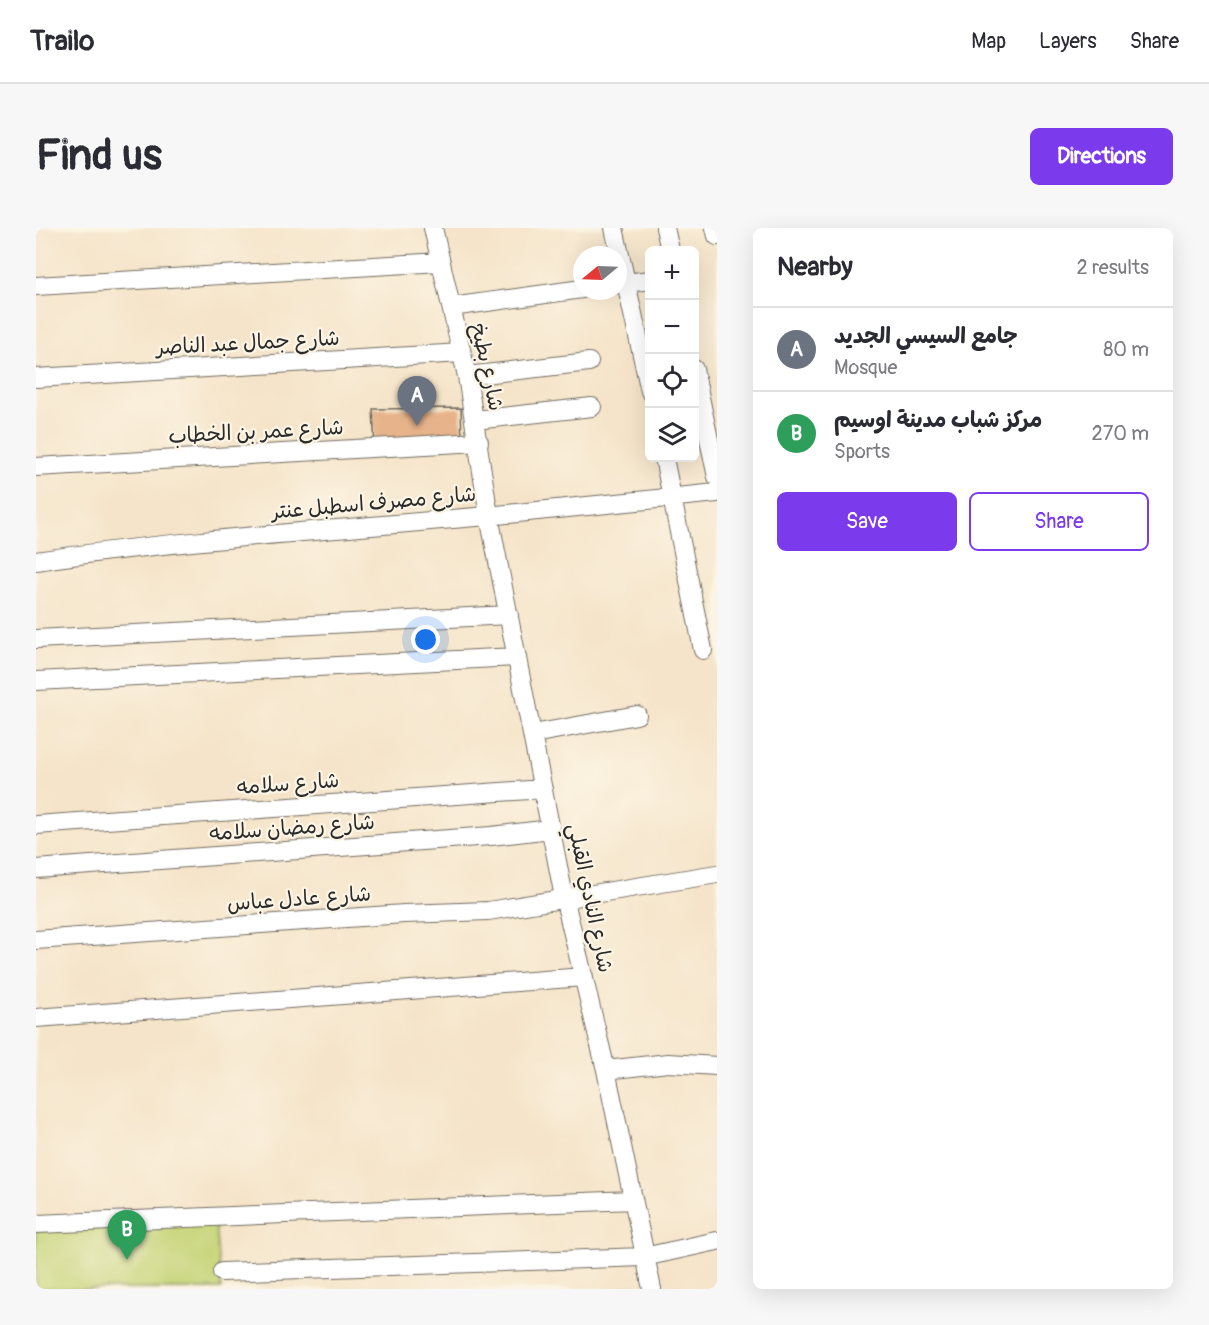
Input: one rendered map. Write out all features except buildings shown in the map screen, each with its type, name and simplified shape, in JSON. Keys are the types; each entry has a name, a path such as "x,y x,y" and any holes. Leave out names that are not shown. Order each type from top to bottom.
{"street":[{"name":"شارع بطيخ","path":"433,228 467,376 489,516"},
{"path":"614,228 617,246"},
{"path":"665,228 669,246"},
{"path":"715,228 717,236"},
{"path":"36,286 441,262"},
{"path":"627,283 645,281"},
{"path":"451,307 573,290"},
{"path":"626,300 645,373"},
{"name":"شارع جمال عبد الناصر","path":"36,378 462,353"},
{"path":"467,376 589,362"},
{"path":"699,392 717,477"},
{"path":"475,420 592,407"},
{"name":"شارع عمر بن الخطاب","path":"36,467 478,442"},
{"path":"665,462 703,650"},
{"name":"شارع مصرف اسطبل عنتر","path":"36,561 117,549 211,539 489,516 717,493"},
{"name":"شارع النادي القبلي","path":"489,516 564,897 606,1070 652,1289"},
{"path":"36,639 509,615"},
{"path":"36,681 517,657"},
{"path":"533,734 637,715"},
{"name":"شارع سلامه","path":"36,825 543,789"},
{"name":"شارع رمضان سلامه","path":"36,868 491,836 551,829"},
{"name":"شارع عادل عباس","path":"36,940 404,914 488,911 717,874"},
{"path":"36,1018 584,977"},
{"path":"606,1070 668,1063 717,1066"},
{"path":"36,1224 633,1200"},
{"path":"222,1272 644,1257 717,1241"}],"green space":[{"path":"215,1223 221,1289 36,1289 36,1231"}],"place":[{"name":"جامع السيسي الجديد","path":"417,426"},
{"name":"مركز شباب مدينة اوسيم","path":"127,1260"}]}
